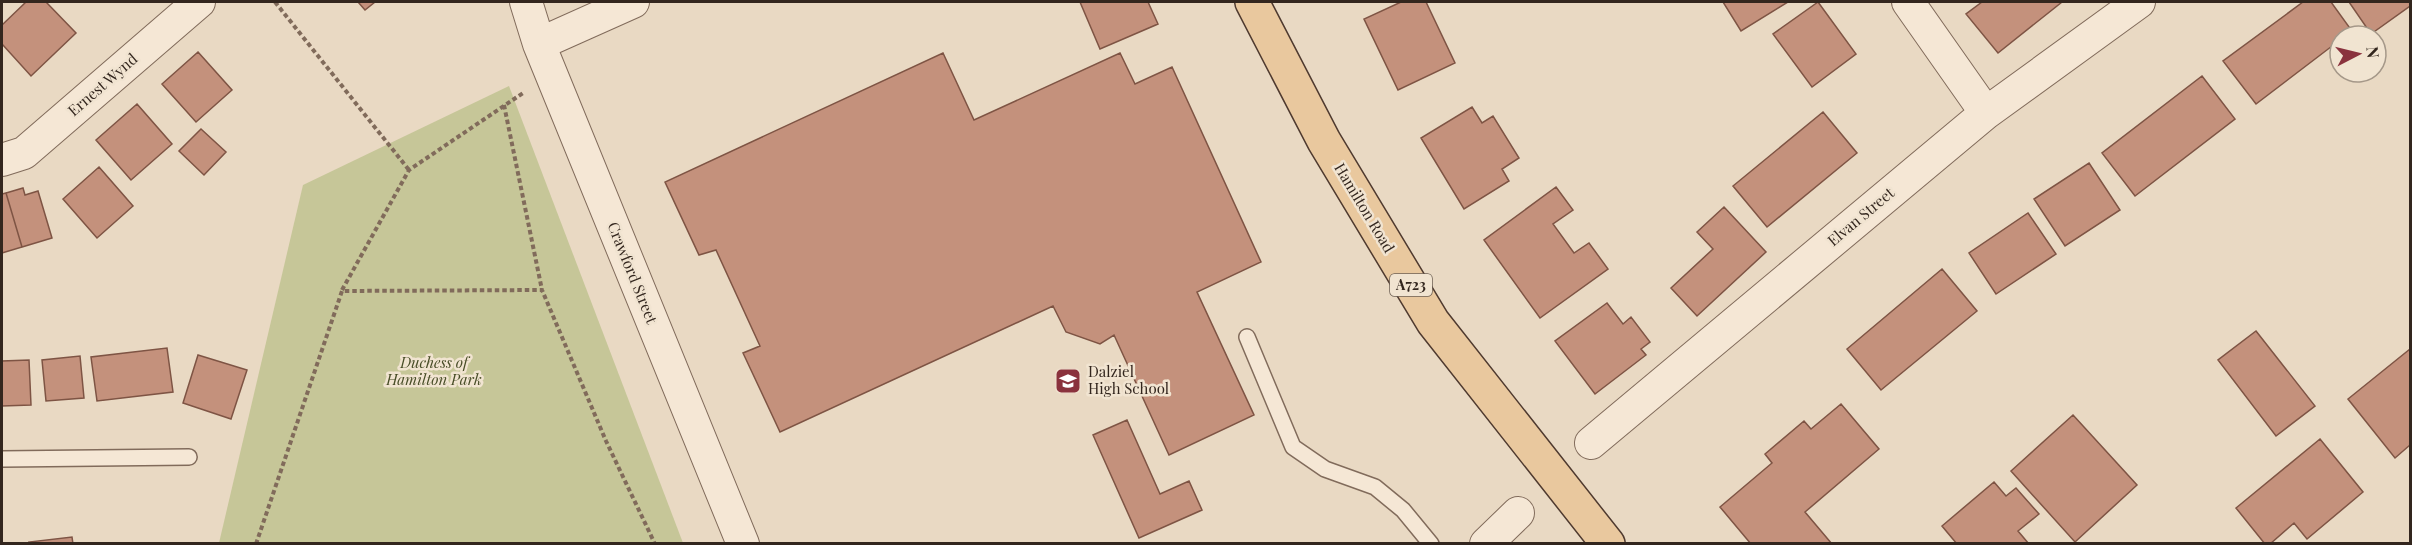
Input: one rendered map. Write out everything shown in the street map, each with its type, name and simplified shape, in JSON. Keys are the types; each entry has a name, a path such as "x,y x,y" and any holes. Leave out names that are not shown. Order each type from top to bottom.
{"main road":[{"name":"Hamilton Road","path":"1252,2 1324,141 1433,322 1608,543"}],"street":[{"name":"Ernest Wynd","path":"2,160 24,153 199,2"},
{"name":"Crawford Street","path":"526,2 539,44 743,543"},
{"path":"539,44 633,2"},
{"path":"1908,2 1986,113"},
{"name":"Elvan Street","path":"1591,443 1986,113 2139,2"},
{"path":"1485,543 1518,513"}],"lane":[{"path":"1247,337 1293,447 1325,469 1375,487 1404,510 1431,543"},
{"path":"2,459 189,458"}],"path":[{"path":"275,2 409,171"},
{"path":"256,543 342,291 409,171 504,105 553,78"},
{"path":"504,105 543,290 606,441 655,543"},
{"path":"342,291 543,290"}],"green space":[{"name":"Duchess of Hamilton Park","path":"509,86 683,543 219,543 303,185"}],"building":[{"path":"26,2 46,2 76,33 31,76 2,44 2,25"},
{"path":"358,2 375,2 365,10"},
{"path":"1080,2 1148,2 1158,24 1100,49"},
{"path":"1401,2 1426,2 1455,63 1398,90 1364,19"},
{"path":"1723,2 1788,2 1741,31"},
{"path":"1818,2 1856,54 1812,87 1773,34"},
{"path":"1982,2 2062,2 1998,53 1966,14"},
{"path":"2303,2 2331,2 2347,24 2328,24 2328,49 2256,104 2223,61"},
{"path":"2349,2 2410,2 2410,6 2385,24 2364,24"},
{"path":"198,52 232,90 196,122 162,84"},
{"name":"Dalziel High School","path":"943,53 974,120 1120,53 1135,84 1172,67 1261,262 1197,292 1254,415 1169,455 1114,335 1100,344 1066,332 1053,306 780,432 743,353 760,346 716,250 699,255 665,182"},
{"path":"2202,76 2235,119 2135,196 2102,153"},
{"path":"137,104 172,144 131,180 96,140"},
{"path":"1472,107 1482,123 1493,116 1519,158 1502,169 1509,181 1464,209 1421,138"},
{"path":"1823,112 1857,153 1767,227 1733,186"},
{"path":"201,129 226,152 204,175 179,151"},
{"path":"2089,163 2120,210 2065,246 2034,199"},
{"path":"99,167 133,206 97,238 63,199"},
{"path":"1556,187 1573,210 1553,224 1574,253 1589,243 1608,269 1540,318 1484,240"},
{"path":"23,188 25,195 38,191 52,238 22,247 6,193"},
{"path":"6,193 22,247 2,253 2,194"},
{"path":"1724,207 1766,252 1697,316 1671,288 1713,249 1697,232"},
{"path":"2028,213 2056,254 1996,294 1969,253"},
{"path":"1942,269 1977,311 1881,390 1847,349"},
{"path":"1607,303 1623,324 1631,317 1650,342 1641,349 1646,355 1595,394 1555,341"},
{"path":"2256,331 2315,406 2276,436 2218,360"},
{"path":"167,348 173,392 97,401 91,357"},
{"path":"2410,349 2410,445 2395,458 2348,399"},
{"path":"198,355 247,370 231,419 183,403"},
{"path":"80,356 84,398 46,401 42,360"},
{"path":"29,360 31,405 2,406 2,361"},
{"path":"1841,404 1879,449 1805,512 1832,544 1751,544 1720,507 1772,463 1765,454 1804,421 1811,429"},
{"path":"2073,415 2137,485 2075,542 2011,471"},
{"path":"1127,420 1160,494 1189,481 1202,510 1139,538 1093,435"},
{"path":"2320,439 2363,492 2307,539 2294,523 2270,544 2265,544 2236,508"},
{"path":"1994,482 2006,496 2016,488 2039,514 2018,531 2029,544 1957,544 1942,526"},
{"path":"72,537 73,544 30,544 29,542"}],"place":[{"name":"Dalziel High School","path":"1068,381"}]}
